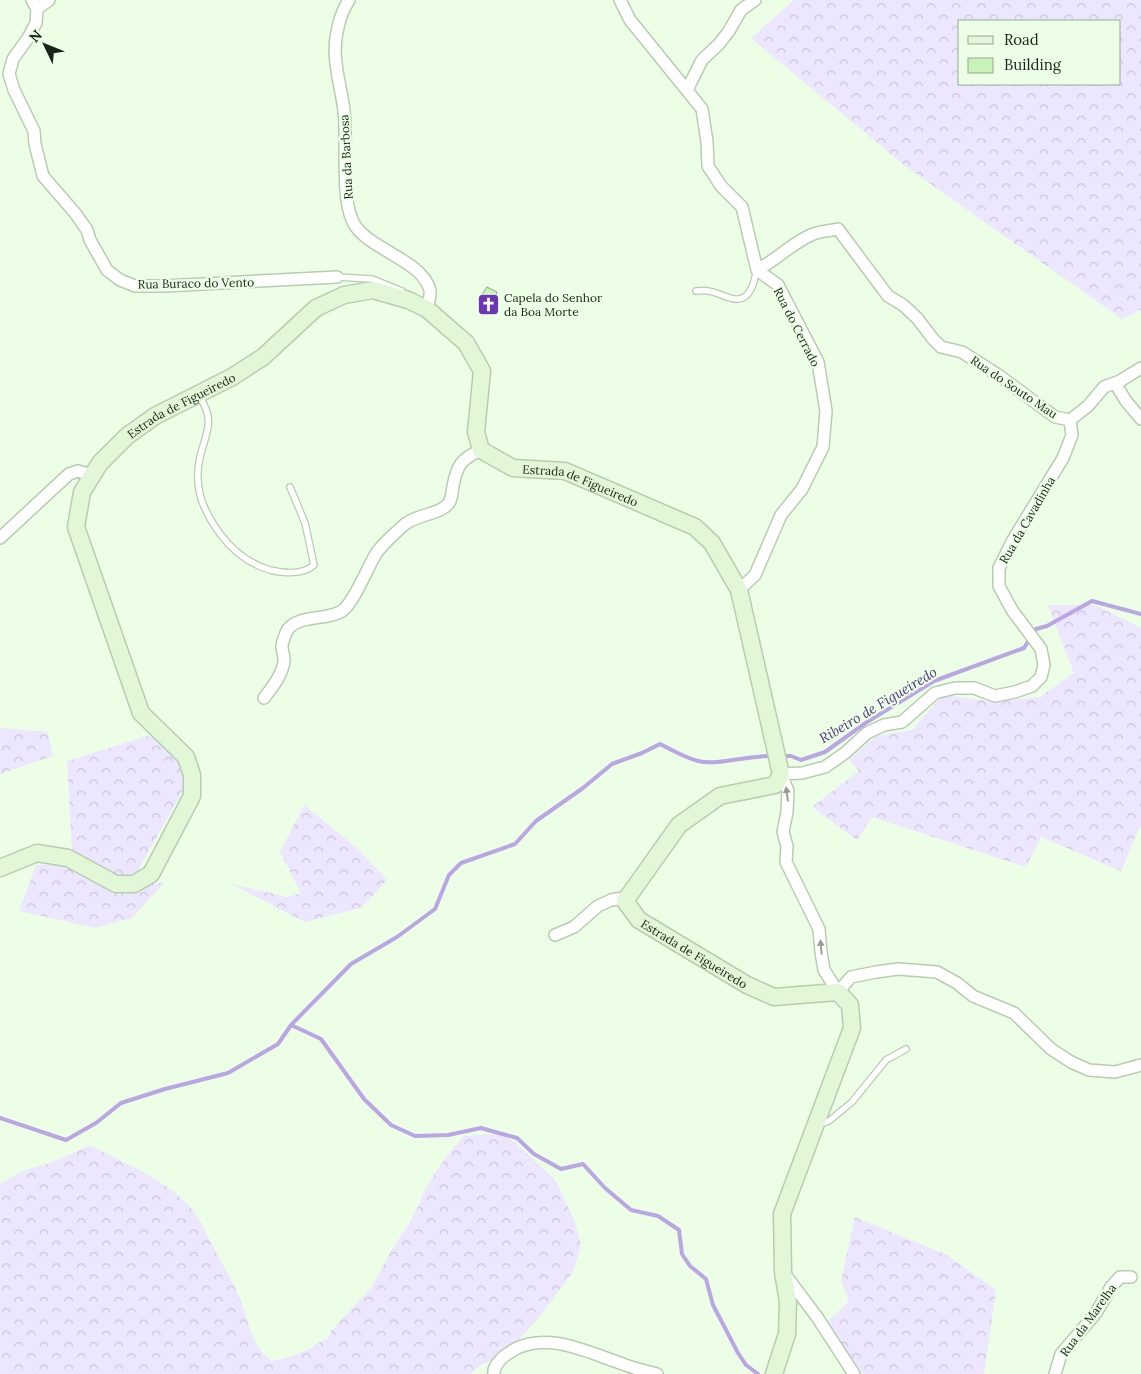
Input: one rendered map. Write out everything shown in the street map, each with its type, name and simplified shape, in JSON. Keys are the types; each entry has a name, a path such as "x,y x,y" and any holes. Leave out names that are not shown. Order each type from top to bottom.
{"street":[{"path":"34,4 49,0"},
{"name":"Rua da Barbosa","path":"349,0 336,32 336,62 345,112 347,194 350,214 356,226 368,239 420,273 430,291 427,309"},
{"path":"620,0 630,20 702,109 707,142 708,166 721,186 742,207 757,270"},
{"path":"687,90 702,60 729,32 741,10 755,0"},
{"name":"Rua Buraco do Vento","path":"34,4 36,23 28,38 13,58 9,74 14,90 34,131 35,144 43,176 87,230 90,240 107,270 120,280 136,286 174,286 337,277"},
{"name":"Rua do Souto Mau","path":"757,270 812,234 838,229 888,296 903,305 917,318 941,347 962,352 1001,377 1055,417 1070,420 1088,406 1104,387 1141,368"},
{"name":"Rua do Cerrado","path":"740,590 755,575 781,515 802,489 823,447 826,411 818,362 778,285 757,270"},
{"name":"Estrada de Figueiredo","path":"0,868 37,853 68,858 116,884 134,884 151,874 192,796 192,775 186,757 141,713 76,527 82,492 92,475 100,463 127,436 155,416 232,377 264,357 316,308 344,295 373,290 408,300 427,309 466,343 482,371 476,432 481,450 513,468 565,471 695,527 712,543 740,590 780,769"},
{"path":"1115,383 1126,401 1141,419"},
{"name":"Rua da Cavadinha","path":"780,769 802,773 825,767 845,753 867,733 884,725 902,722 935,693 955,688 974,688 995,696 1032,686 1041,677 1044,665 1041,649 1012,610 1000,586 999,568 1013,540 1063,458 1072,435 1070,420"},
{"path":"264,698 280,673 284,661 282,647 288,630 296,623 342,611 355,593 377,552 413,518 434,513 444,508 451,501 455,476 460,463 481,450"},
{"path":"0,538 68,474 78,471 92,475"},
{"path":"555,935 574,927 598,906 611,900 629,896 679,825 720,796 775,785 780,769"},
{"path":"775,1370 787,1334 788,1302 783,1272 782,1214 852,1028 850,1005 838,992 824,970 820,952 819,929 786,862 787,846 783,832 787,812 788,791 780,769"},
{"name":"Estrada de Figueiredo","path":"629,896 625,901 639,920 747,985 774,997 838,992"},
{"path":"838,992 851,977 898,969 937,972 957,983 973,996 1014,1013 1051,1049 1071,1062 1089,1070 1116,1072 1141,1065"},
{"path":"783,1272 817,1317 854,1374"},
{"name":"Rua da Marelha","path":"1055,1374 1061,1354 1096,1313 1111,1287 1120,1277 1132,1277"},
{"path":"494,1374 493,1370 505,1355 521,1347 539,1342 568,1345 592,1352 621,1364 658,1374"}],"lane":[{"path":"696,291 707,290 738,300 746,296 751,290 757,270"},
{"name":"Rua Buraco do Vento","path":"337,277 372,279 404,291 408,300"},
{"path":"198,394 206,406 210,424 200,458 198,475 201,504 218,531 240,555 278,572 302,572 309,570 314,565 305,523 290,487"},
{"path":"815,1126 829,1121 840,1113 852,1102 886,1060 906,1049"}],"green space":[{"path":"794,0 1141,0 1141,310 1122,319 905,166 751,38"},
{"path":"1048,605 1095,605 1141,628 1141,824 1121,871 1041,837 1026,867 872,817 857,840 812,807 859,771 849,760 876,736 912,730 943,695 995,702 1040,697 1074,673"},
{"path":"0,728 48,732 53,756 0,774"},
{"path":"154,734 184,768 185,787 137,872 117,879 72,851 67,761"},
{"path":"304,805 356,847 387,880 361,908 305,922 231,884 287,897 301,893 280,852"},
{"path":"66,864 112,889 165,882 132,918 95,928 19,911 36,865"},
{"path":"503,1135 517,1144 557,1183 575,1222 581,1245 573,1272 536,1321 505,1355 481,1365 470,1374 0,1374 0,1184 23,1171 48,1164 89,1146 136,1168 174,1192 195,1213 201,1222 236,1288 254,1339 259,1348 272,1361 302,1353 321,1341 328,1339 331,1331 372,1287 392,1249 410,1222 422,1195 454,1147 464,1136"},
{"path":"855,1217 947,1255 996,1290 984,1374 863,1374 840,1342 828,1321 849,1301 841,1281"}],"building":[{"path":"487,287 497,292 489,305 479,299"}],"waterway":[{"name":"Ribeiro de Figueiredo","path":"781,756 791,756 801,760 825,752 867,722 934,681 1024,648 1036,629 1047,626 1092,601 1141,614"},
{"name":"Ribeiro de Figueiredo","path":"0,1118 66,1140 96,1123 121,1103 165,1089 228,1073 278,1044 291,1025 351,964 397,937 435,909 449,875 461,863 515,844 536,821 583,788 612,764 660,744 688,758 705,762 772,756"},
{"path":"291,1025 321,1039 364,1099 391,1125 415,1136 448,1135 481,1128 517,1138 534,1154 561,1169 583,1164 605,1188 631,1210 658,1216 679,1230 682,1254 690,1266 706,1279 713,1305 738,1353 746,1365 758,1374"}],"place":[{"name":"Capela do Senhor da Boa Morte","path":"488,304"}]}
